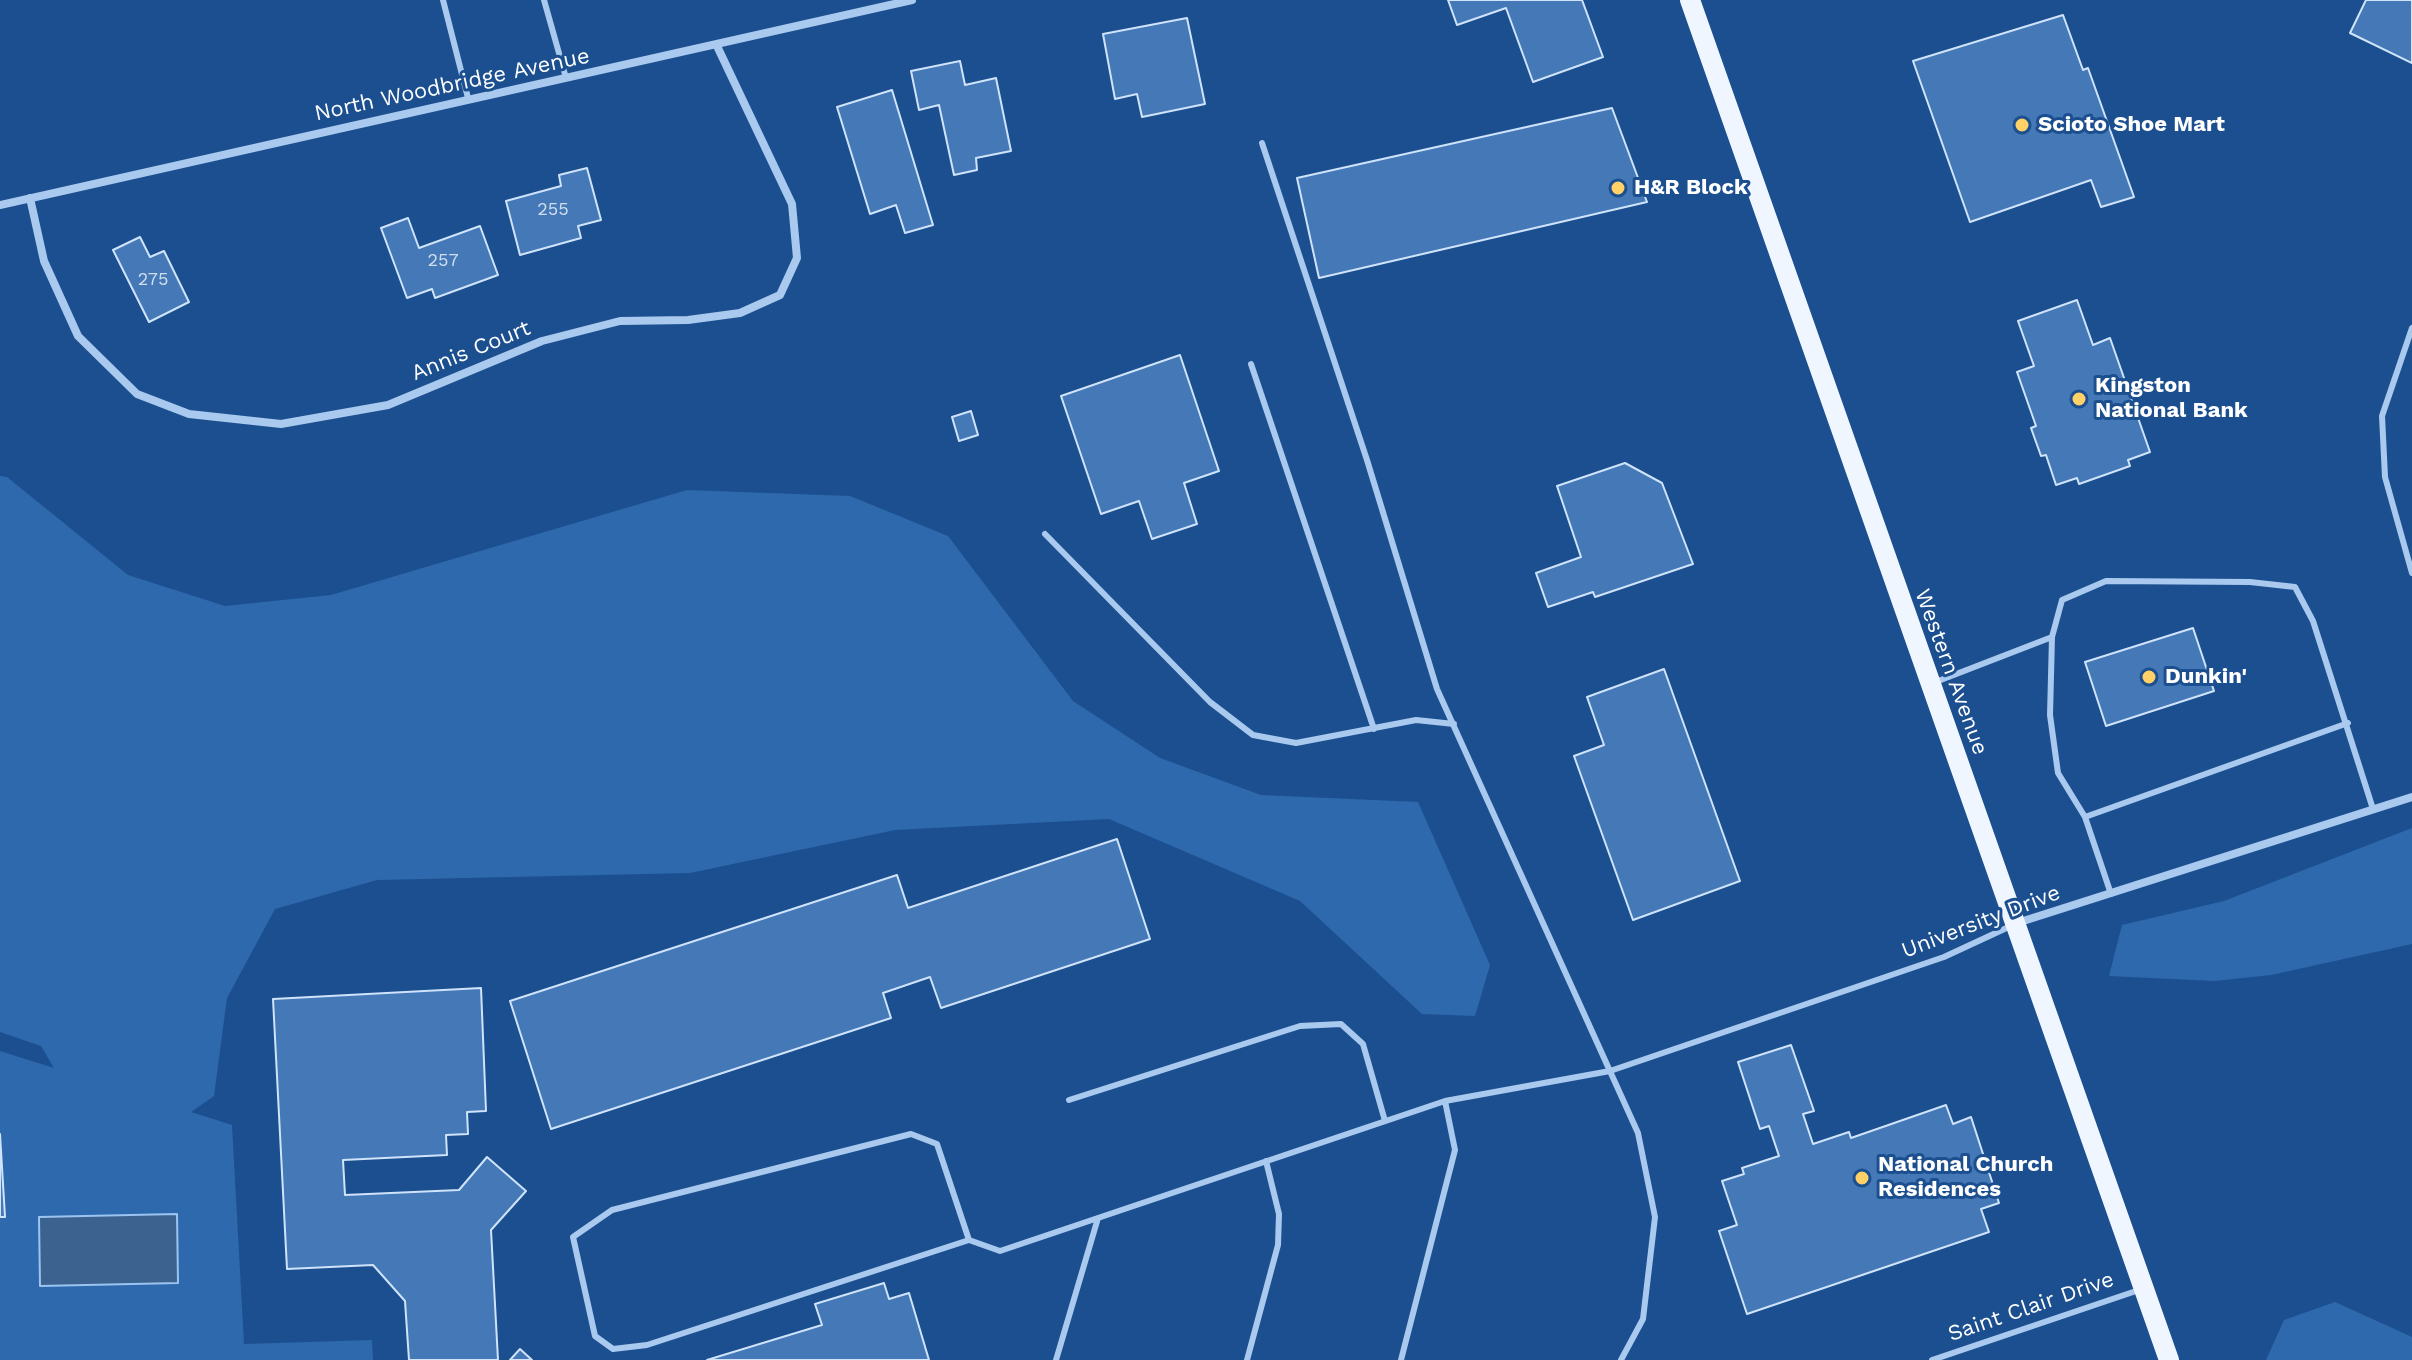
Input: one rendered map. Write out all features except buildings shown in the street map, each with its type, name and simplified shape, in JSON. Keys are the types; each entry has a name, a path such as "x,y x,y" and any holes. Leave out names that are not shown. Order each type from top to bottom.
{"main road":[{"name":"Western Avenue","path":"1690,0 2169,1360"}],"street":[{"name":"North Woodbridge Avenue","path":"0,205 912,0"},
{"name":"Annis Court","path":"30,198 44,261 78,336 137,394 189,414 281,424 388,405 542,341 620,321 688,320 740,313 780,295 797,258 792,204 717,46"},
{"name":"University Drive","path":"2017,923 2412,797"}],"lane":[{"path":"443,0 468,98"},
{"path":"544,0 566,78"},
{"path":"1262,143 1367,460 1437,689 1638,1133 1655,1217 1643,1319 1621,1360"},
{"path":"2412,328 2382,416 2385,477 2412,573"},
{"path":"1251,364 1374,729"},
{"path":"1045,534 1210,702 1253,735 1296,743 1416,720 1454,724"},
{"path":"2111,894 2085,817 2058,773 2050,715 2052,637 2062,600 2106,581 2250,582 2295,587 2313,621 2373,809"},
{"path":"1929,685 2052,637"},
{"path":"2085,817 2348,723"},
{"name":"University Drive","path":"969,1240 1000,1251 1445,1101 1610,1071 1944,957 2017,923"},
{"path":"1069,1100 1300,1026 1341,1024 1363,1044 1385,1121"},
{"path":"1401,1360 1455,1150 1445,1101"},
{"path":"911,1134 937,1144 969,1240 647,1345 613,1349 595,1336 573,1237 612,1210 911,1134"},
{"path":"1247,1360 1278,1245 1279,1214 1266,1161"},
{"path":"1056,1360 1098,1218"},
{"name":"Saint Clair Drive","path":"1932,1360 2142,1288"}],"shaded area":[{"path":"0,476 7,477 128,575 225,606 331,595 687,490 850,496 948,536 1073,701 1160,758 1261,795 1418,802 1490,965 1475,1016 1422,1014 1300,901 1109,819 895,830 690,873 377,880 275,909 227,998 214,1096 191,1112 232,1125 244,1344 372,1340 373,1360 0,1360 0,1051 54,1068 41,1046 0,1032"},
{"path":"2412,828 2412,944 2271,975 2214,981 2109,976 2122,925 2224,901"},
{"path":"177,1214 178,1283 40,1286 39,1217"},
{"path":"2335,1302 2412,1337 2412,1360 2266,1360 2284,1320"}],"place":[{"name":"Scioto Shoe Mart","path":"2022,125"},
{"name":"H&R Block","path":"1618,188"},
{"name":"Kingston National Bank","path":"2079,399"},
{"name":"Dunkin'","path":"2149,677"},
{"name":"National Church Residences","path":"1862,1178"}]}
